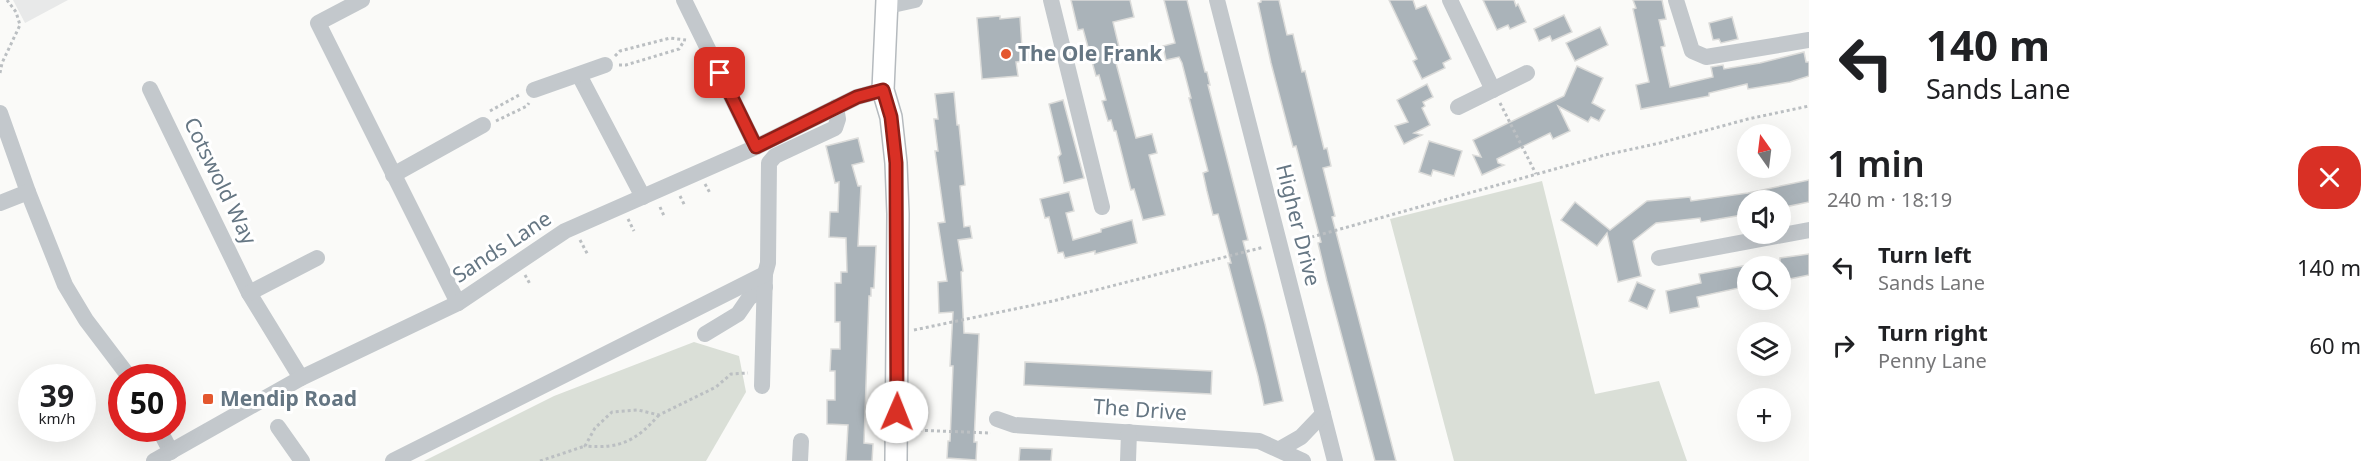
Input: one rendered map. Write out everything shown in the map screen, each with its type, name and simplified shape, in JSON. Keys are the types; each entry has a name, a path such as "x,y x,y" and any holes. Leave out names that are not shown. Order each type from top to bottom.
{"main road":[{"path":"888,3 883,90 891,117 896,163 896,461"}],"street":[{"path":"362,0 318,23 458,303"},
{"path":"888,3 915,0"},
{"path":"1051,0 1102,207"},
{"name":"Higher Drive","path":"1217,0 1335,461"},
{"path":"1450,0 1493,90"},
{"path":"1676,0 1689,55 1706,57 1809,40"},
{"path":"692,2 702,36 756,147"},
{"path":"534,90 605,65"},
{"path":"1458,107 1527,73"},
{"path":"579,75 643,197"},
{"name":"Cotswold Way","path":"150,89 249,292 302,378"},
{"name":"Sands Lane","path":"154,461 302,378 458,303 565,231 756,147 857,97 883,90"},
{"path":"762,379 765,281 768,263 769,163 775,156 835,128 838,119 836,107"},
{"path":"0,113 65,285 86,320 119,364"},
{"path":"393,175 483,125"},
{"path":"0,203 28,192"},
{"path":"1659,258 1809,230"},
{"path":"249,292 317,258"},
{"path":"705,334 738,314 765,281"},
{"path":"393,461 765,281"},
{"path":"1280,449 1301,437 1323,414"},
{"name":"The Drive","path":"997,419 1014,425 1259,441 1303,461"},
{"path":"278,427 302,461"},
{"path":"1128,461 1129,432"},
{"path":"800,461 801,441"},
{"path":"166,442 171,452"}],"path":[{"path":"0,73 2,63 20,25 16,12 7,0"},
{"path":"605,65 620,51 670,38 684,41 702,36"},
{"path":"605,65 626,65 679,49 684,41"},
{"path":"483,125 487,113 519,94 534,90"},
{"path":"483,125 504,119 527,106 534,90"},
{"path":"1493,90 1536,174"},
{"path":"897,330 931,327 1008,311 1191,264 1298,241 1536,174 1748,119 1809,106"},
{"path":"681,198 685,206"},
{"path":"660,208 664,216"},
{"path":"630,223 634,231"},
{"path":"582,243 588,255"},
{"path":"527,279 530,284"},
{"path":"540,461 585,446 620,445 644,432 659,415 716,387 731,374 762,379"},
{"path":"585,446 595,428 612,412 638,411 659,415"},
{"path":"897,430 992,433 997,419"}],"shaded area":[{"path":"13,0 68,0 25,23"},
{"path":"1542,181 1595,394 1659,381 1687,461 1454,461 1390,219"},
{"path":"694,342 739,356 746,392 706,461 424,461 554,396"}],"building":[{"path":"1071,0 1130,0 1134,17 1113,22 1119,47 1112,48 1136,138 1152,134 1157,153 1149,155 1165,215 1143,220 1134,189 1131,190 1116,131 1114,131 1111,120 1108,121 1102,101 1106,100 1099,75 1096,76 1083,29 1078,30"},
{"path":"1164,0 1187,0 1248,240 1243,241 1283,401 1264,405 1218,214 1213,215 1207,191 1203,173 1208,171 1182,63 1179,57 1166,60 1163,46 1175,43"},
{"path":"1261,0 1279,0 1287,35 1293,34 1302,72 1305,71 1324,149 1327,148 1331,166 1323,168 1335,216 1332,217 1396,461 1375,461 1327,281 1318,243 1321,242 1296,146 1293,147 1271,63 1258,3"},
{"path":"1389,0 1413,0 1416,9 1426,5 1451,59 1443,63 1445,68 1422,79 1413,61 1417,59"},
{"path":"1483,0 1514,0 1526,22 1510,29 1508,25 1497,30"},
{"path":"1633,0 1662,0 1666,19 1659,20 1665,46 1661,47 1670,87 1713,77 1711,67 1723,65 1724,69 1804,52 1806,62 1809,62 1809,76 1790,82 1748,89 1747,84 1709,93 1709,96 1641,109 1636,85 1649,82"},
{"path":"1564,15 1572,32 1552,41 1550,36 1539,41 1534,29"},
{"name":"The Ole Frank","path":"1000,16 1000,19 1020,17 1022,48 1030,47 1032,60 1016,62 1018,76 982,79 977,18"},
{"path":"1732,17 1738,39 1721,43 1719,39 1713,40 1709,23"},
{"path":"1600,27 1608,45 1575,61 1566,43"},
{"path":"1577,66 1603,78 1592,103 1605,110 1599,121 1591,117 1588,122 1558,106 1570,131 1553,139 1550,133 1497,159 1498,163 1504,165 1482,175 1473,155 1481,157 1473,140 1564,96"},
{"path":"1427,84 1433,97 1423,102 1425,106 1422,108 1430,125 1414,133 1422,135 1404,144 1395,126 1408,122 1397,100"},
{"path":"954,92 965,185 960,186 964,227 970,226 972,238 958,240 963,271 961,272 964,333 979,334 974,442 977,442 976,460 947,458 948,441 950,441 953,312 939,313 938,282 947,281 938,223 945,222 935,151 938,151 934,119 938,119 935,94"},
{"path":"1063,100 1084,178 1064,183 1058,157 1061,154 1049,104"},
{"path":"858,138 864,162 852,165 858,186 861,186 858,246 876,246 874,288 871,288 871,296 869,296 864,443 873,444 872,461 846,461 848,425 827,424 827,400 835,400 835,371 830,371 831,349 840,349 840,322 835,322 835,283 841,283 841,272 847,272 846,238 829,237 830,212 838,212 839,182 835,183 826,146"},
{"path":"1429,141 1462,151 1454,176 1433,170 1431,176 1419,172"},
{"path":"1809,180 1809,202 1791,206 1791,190 1762,190"},
{"path":"1069,192 1074,211 1066,213 1073,240 1132,220 1137,243 1095,254 1095,251 1065,258 1063,252 1058,253 1049,217 1045,218 1040,199"},
{"path":"1737,195 1737,216 1701,222 1700,218 1656,223 1633,241 1641,276 1618,282 1607,233 1597,246 1561,220 1575,202 1610,230 1647,201 1690,197 1691,201"},
{"path":"1809,254 1809,275 1791,279 1791,256"},
{"path":"1737,267 1737,288 1697,297 1699,307 1670,313 1666,291 1701,283 1699,274"},
{"path":"1637,282 1655,290 1647,309 1629,301"},
{"path":"1025,362 1212,371 1211,394 1024,385"},
{"path":"1020,448 1052,449 1051,461 1019,461"}],"place":[{"name":"The Ole Frank","path":"1006,54"},
{"name":"Mendip Road","path":"208,399"}],"route":[{"path":"720,73 756,147 857,97 883,90 891,117 896,163 897,412"}]}
